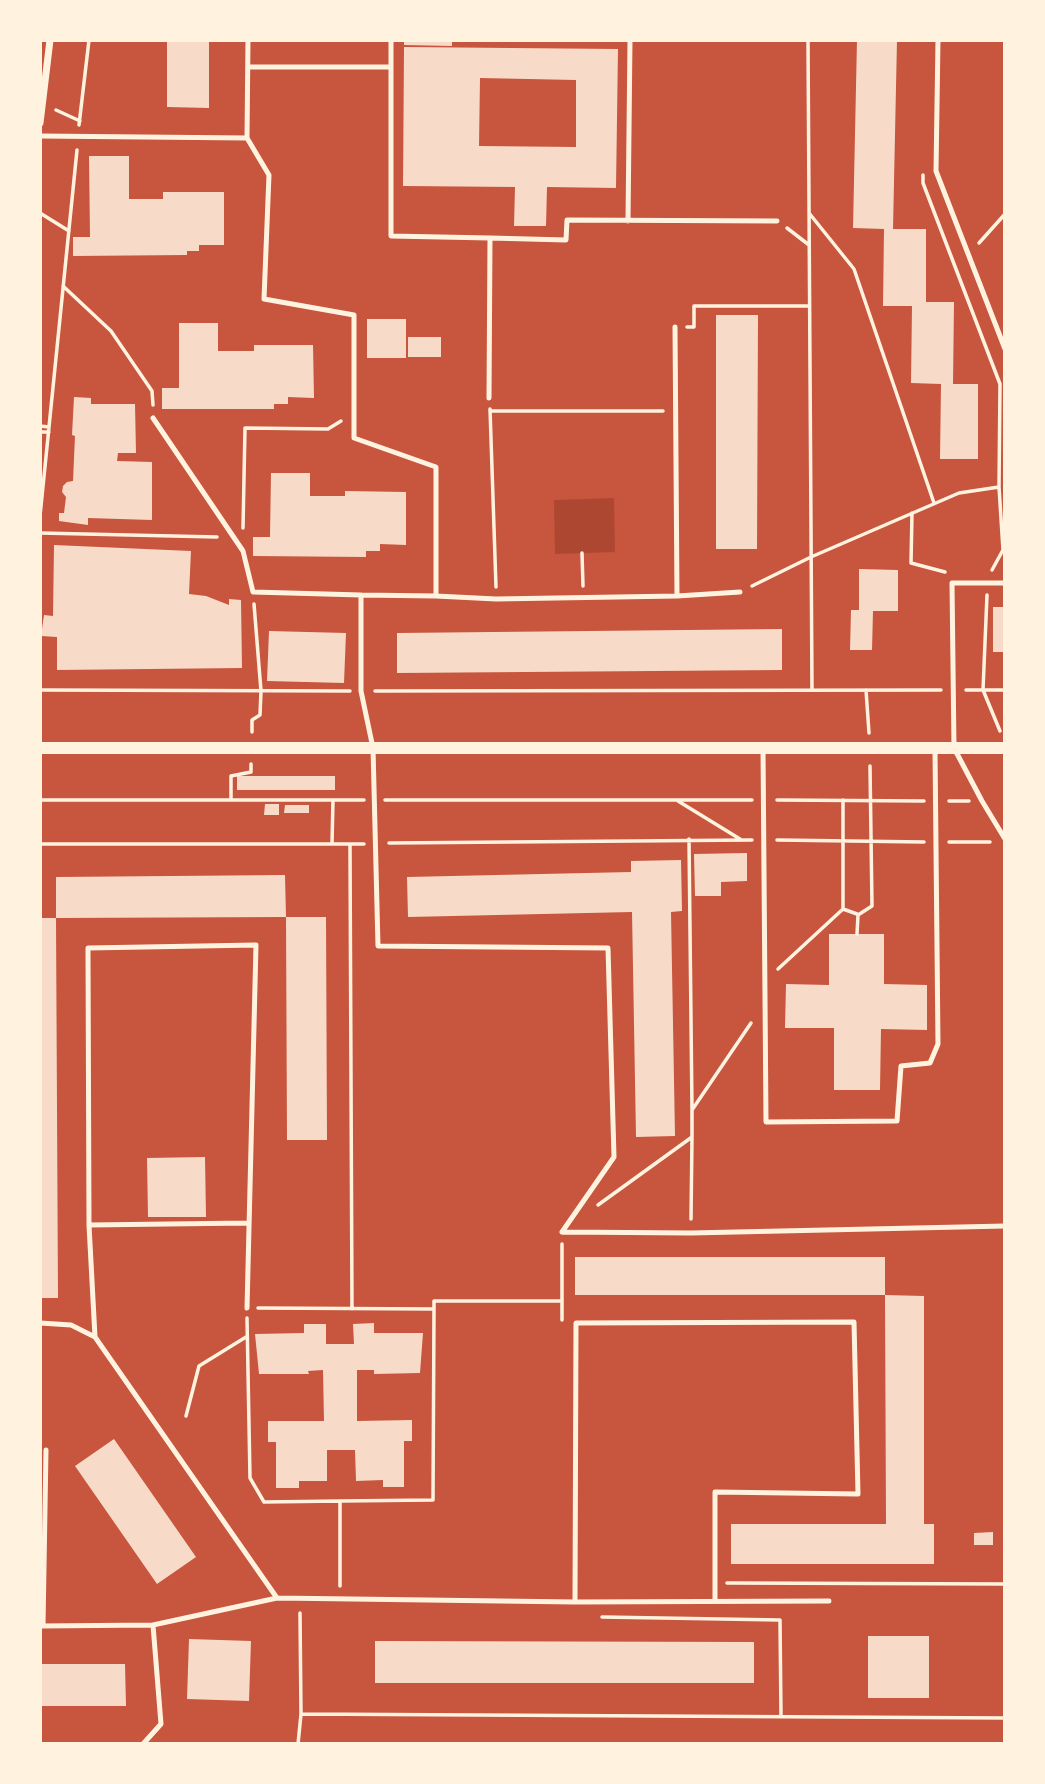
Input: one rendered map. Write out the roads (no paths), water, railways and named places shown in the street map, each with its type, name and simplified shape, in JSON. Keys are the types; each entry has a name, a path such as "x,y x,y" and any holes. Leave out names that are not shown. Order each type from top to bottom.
{"street":[{"path":"40,123 50,40"},
{"path":"40,748 1005,748"}],"lane":[{"path":"248,40 247,138 269,175 264,299 354,315 354,438 436,467 436,596"},
{"path":"391,40 391,236 566,240 567,220 777,221"},
{"path":"628,221 629,40"},
{"path":"938,40 936,171 1005,349"},
{"path":"248,68 391,67"},
{"path":"40,136 247,138"},
{"path":"489,398 490,238"},
{"path":"675,327 677,596"},
{"path":"153,418 243,551 253,592 496,599 677,596 740,592"},
{"path":"1005,583 952,583 954,748 1005,839"},
{"path":"361,595 361,691 373,748 378,946 608,948 614,1157 562,1232 691,1233 1005,1226"},
{"path":"763,748 766,1122 897,1121 901,1066 930,1063 938,1045 935,748"},
{"path":"95,1337 89,1225 88,948 256,945 247,1308"},
{"path":"89,1225 248,1223"},
{"path":"575,1602 576,1323 854,1322 858,1494 715,1492 715,1601"},
{"path":"40,1323 71,1325 95,1337 278,1598"},
{"path":"46,1450 41,1626 153,1625 278,1598 575,1602 829,1601"},
{"path":"144,1744 161,1724 153,1625"}]}
